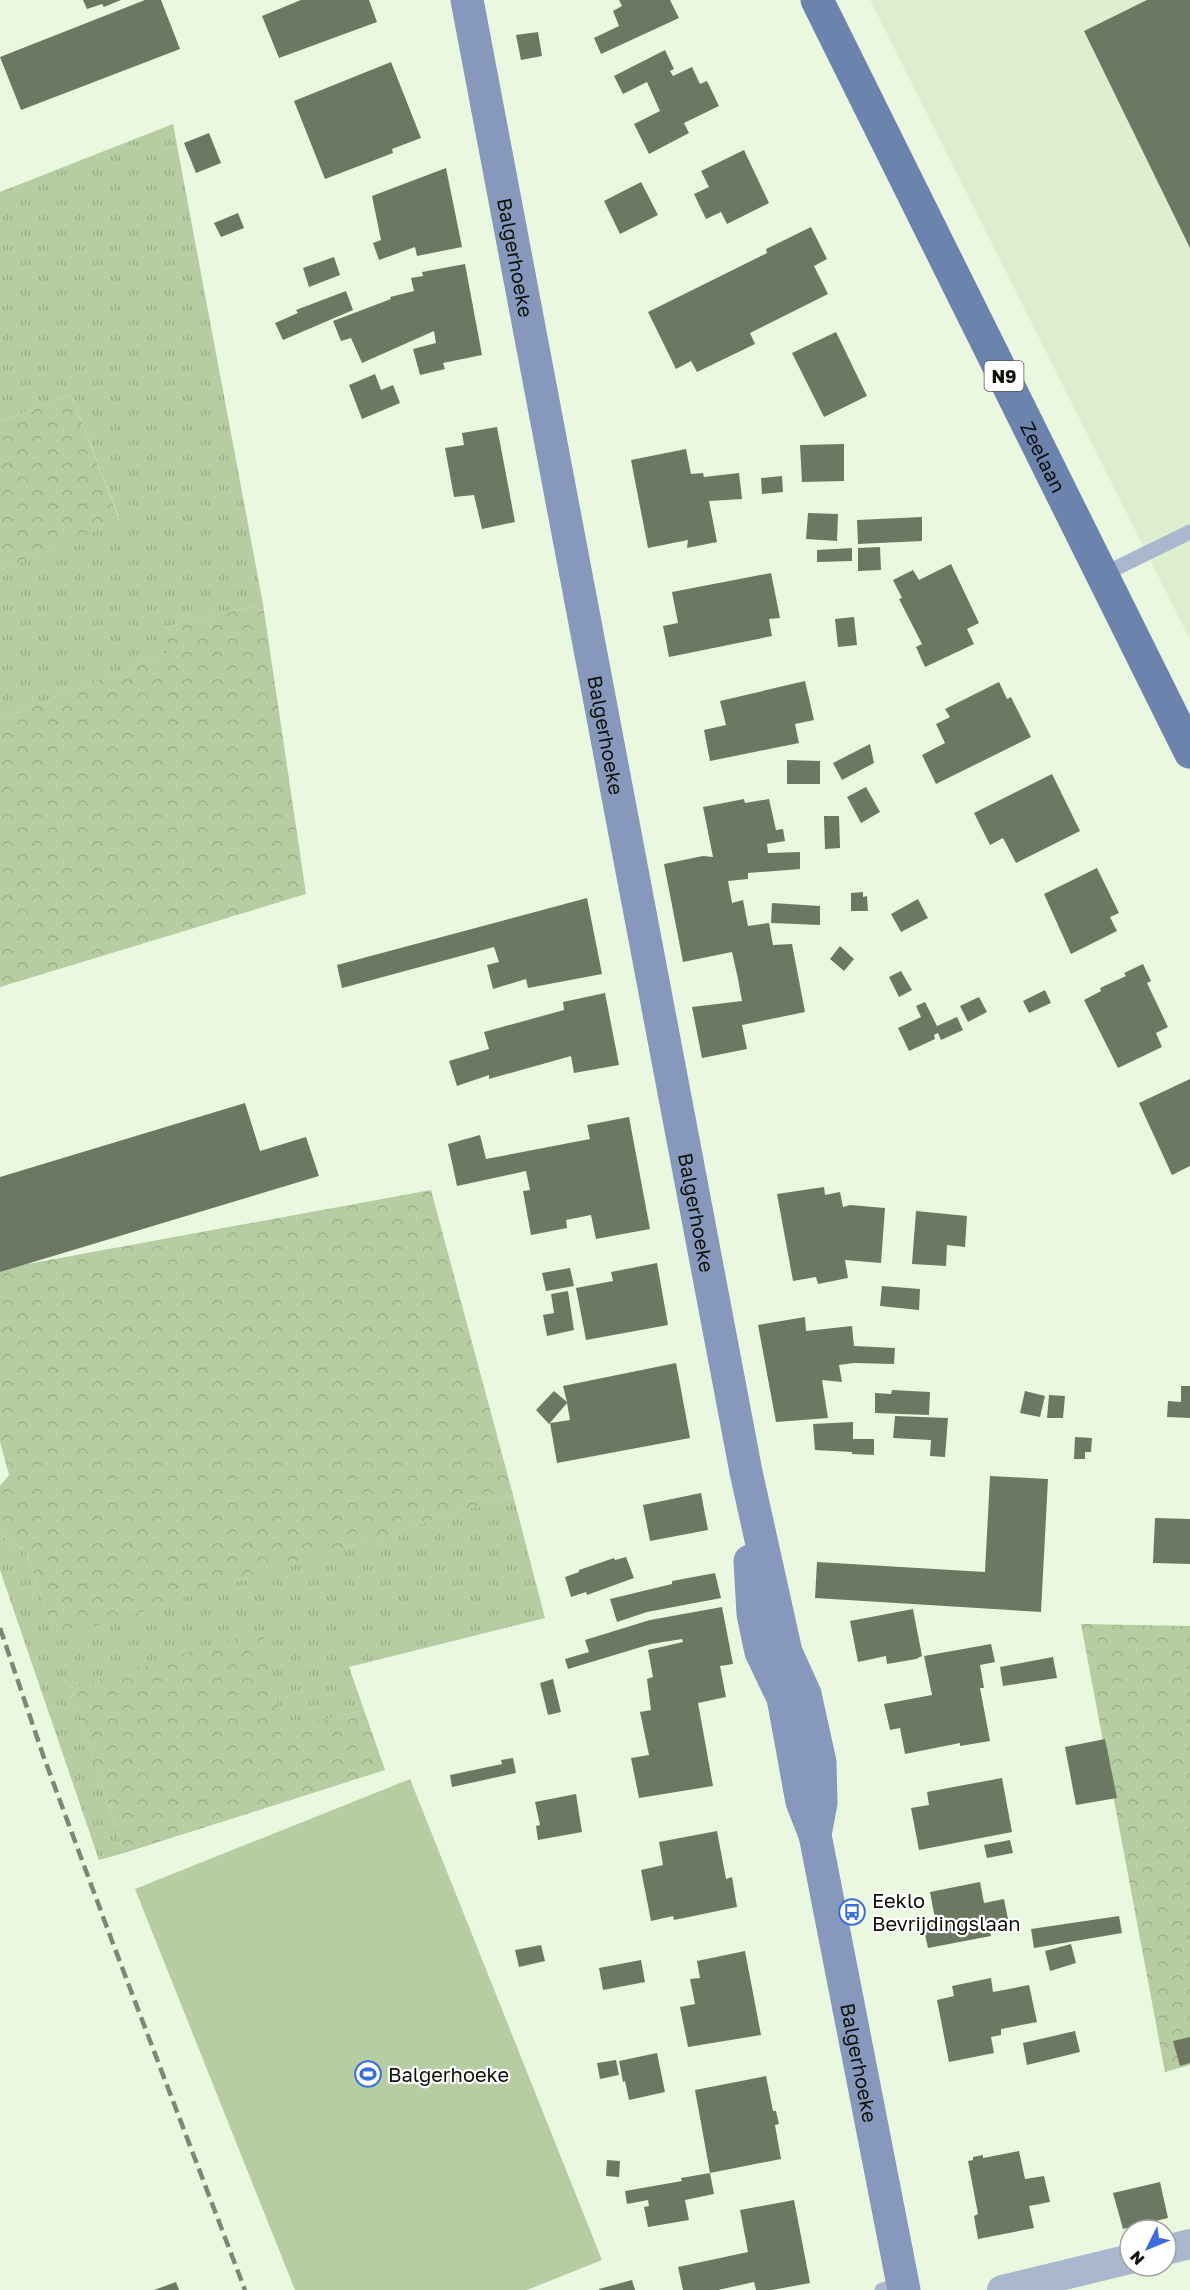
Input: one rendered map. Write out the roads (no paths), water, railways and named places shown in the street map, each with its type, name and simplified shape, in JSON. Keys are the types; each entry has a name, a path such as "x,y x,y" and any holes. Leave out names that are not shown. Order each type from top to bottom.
{"main road":[{"name":"Balgerhoeke","path":"467,0 746,1472 753,1614 761,1652 783,1698 802,1802 815,1835 896,2288"},
{"name":"Zeelaan","path":"817,0 1190,753"}],"street":[{"path":"1002,2290 1118,2262"}],"lane":[{"path":"1102,575 1190,532"}],"railway":[{"path":"0,1628 43,1755 245,2290"}],"place":[{"name":"Eeklo Bevrijdingslaan","path":"852,1912"},
{"name":"Balgerhoeke","path":"368,2074"}]}
